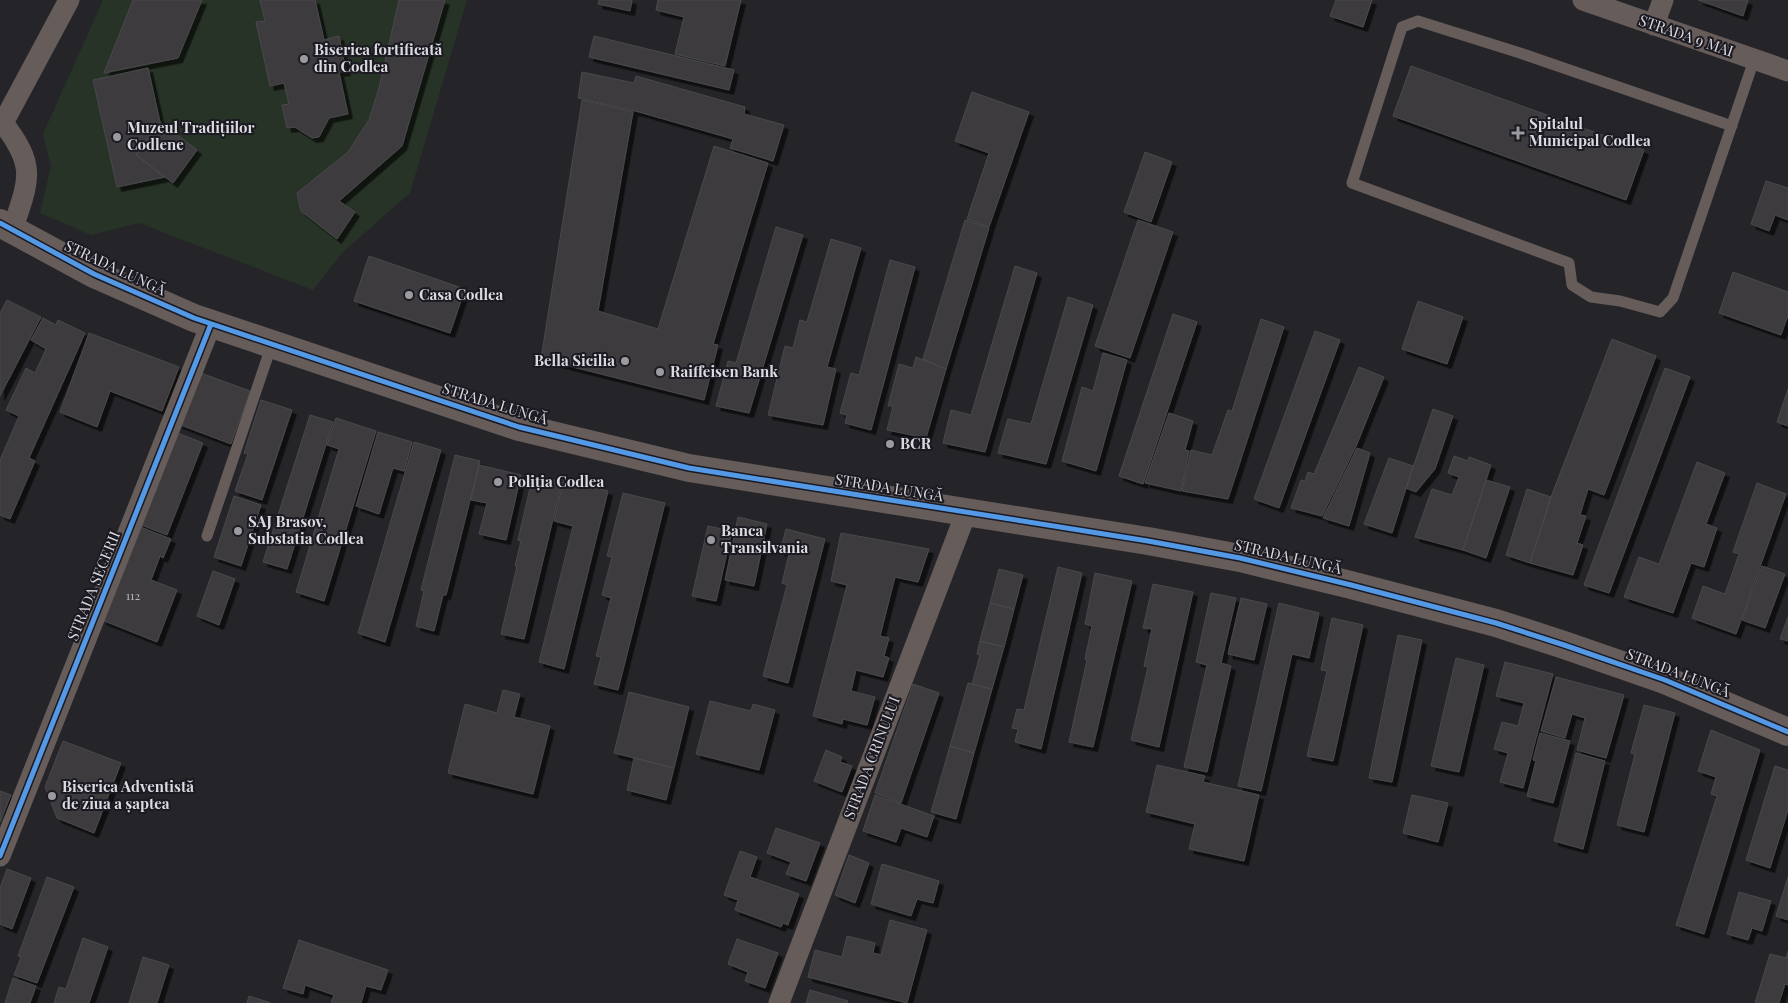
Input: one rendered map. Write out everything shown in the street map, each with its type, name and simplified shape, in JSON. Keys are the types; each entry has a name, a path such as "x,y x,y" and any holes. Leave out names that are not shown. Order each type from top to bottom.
{"highway":[{"name":"STRADA LUNGĂ","path":"6,227 94,274 211,324 519,427 690,468 966,513 1148,540 1240,558 1496,623 1665,680 1788,732"}],"street":[{"path":"6,227 26,189 27,164 20,145 2,124 69,0"},
{"name":"STRADA 9 MAI","path":"1583,0 1788,71"},
{"path":"1654,25 1663,0"},
{"name":"STRADA SECERII","path":"0,856 211,324"},
{"name":"STRADA CRINULUI","path":"779,1003 966,513"}],"lane":[{"path":"1732,126 1520,53 1418,21 1402,27 1352,183 1569,263 1572,285 1591,297 1620,301 1660,312 1673,298 1732,126 1754,60"},
{"path":"208,536 272,344"}],"green space":[{"path":"103,0 467,0 410,193 343,252 313,290 139,223 91,235 40,213 51,166 43,134"}],"building":[{"path":"133,0 202,0 178,58 104,73"},
{"name":"Biserica fortificată din Codlea","path":"260,0 315,0 324,40 339,36 346,71 339,72 348,114 329,118 319,137 312,138 295,127 287,128 282,105 289,104 284,83 270,86 256,22 265,21"},
{"path":"399,0 445,0 402,146 339,201 355,212 337,239 301,211 297,193 348,152 369,120 379,88"},
{"path":"599,0 632,0 630,11 598,4"},
{"path":"658,0 741,0 725,66 675,54 684,17 656,10"},
{"path":"1336,0 1372,0 1363,27 1330,16"},
{"path":"1698,0 1748,0 1743,16"},
{"path":"594,36 734,70 729,90 589,57"},
{"name":"Spitalul Municipal Codlea","path":"1411,66 1644,150 1626,200 1393,116"},
{"path":"148,68 160,122 136,155 165,177 117,187 93,80"},
{"path":"582,72 634,83 636,76 745,107 744,114 784,125 773,161 730,148 733,139 639,112 578,98"},
{"path":"972,92 1029,112 989,227 967,219 989,153 955,141"},
{"path":"582,100 633,112 598,311 658,329 714,146 768,163 713,344 718,345 704,400 541,359"},
{"path":"160,122 197,150 173,183 136,155"},
{"path":"1145,152 1172,162 1151,222 1124,212"},
{"path":"1766,181 1788,188 1788,220 1775,215 1769,231 1751,224"},
{"path":"965,220 989,228 946,369 923,359"},
{"path":"1138,220 1173,232 1130,358 1095,346"},
{"path":"776,227 803,235 749,413 716,406 728,361 736,363"},
{"path":"831,239 861,248 827,367 836,369 823,425 768,415 785,346 793,348 800,320 807,322"},
{"name":"Casa Codlea","path":"369,256 465,289 450,333 354,301"},
{"path":"890,260 915,267 871,430 845,423 847,415 840,413 851,373 859,375"},
{"path":"1015,266 1037,273 985,452 943,443 951,410 971,415"},
{"path":"1733,272 1788,292 1788,315 1781,335 1719,313"},
{"path":"1068,297 1093,305 1046,464 998,453 1008,419 1031,424"},
{"path":"7,300 41,317 0,396 0,313"},
{"path":"1418,301 1463,317 1447,364 1402,349"},
{"path":"1173,314 1197,322 1143,484 1119,476"},
{"path":"43,318 56,325 58,320 85,333 29,458 35,461 10,519 0,515 0,460 19,416 6,410 26,368 35,373 46,349 31,340"},
{"path":"1261,319 1284,327 1228,499 1182,491 1191,450 1212,455 1228,410 1232,411"},
{"path":"1315,331 1340,340 1279,508 1254,499"},
{"path":"89,333 179,367 162,411 110,391 97,427 60,412"},
{"path":"1612,339 1656,356 1604,495 1588,489 1580,515 1586,516 1577,543 1583,545 1573,575 1530,563 1551,497"},
{"path":"1103,353 1127,360 1096,471 1062,461 1082,387 1093,391"},
{"path":"916,357 946,369 926,438 887,430 893,406 888,406 899,364 913,368"},
{"path":"1359,367 1384,377 1357,444 1322,516 1291,508 1301,480 1305,481 1308,472 1314,474"},
{"path":"1665,368 1690,377 1609,593 1584,585"},
{"path":"198,372 250,391 231,444 178,424"},
{"path":"1788,389 1788,426 1777,422"},
{"path":"261,400 292,410 262,500 235,491 248,454 244,453"},
{"path":"1433,409 1453,416 1435,469 1416,492 1406,488"},
{"path":"1169,413 1193,421 1185,450 1189,451 1181,491 1145,483"},
{"path":"310,415 333,422 287,569 263,562"},
{"path":"336,418 376,431 324,601 296,592 339,449 327,445"},
{"path":"175,432 203,443 167,535 139,524"},
{"path":"378,432 412,442 404,471 393,468 379,514 356,506"},
{"path":"414,442 441,450 385,642 358,633"},
{"path":"1357,448 1370,453 1349,526 1323,518"},
{"path":"455,455 480,461 446,595 443,595 434,631 416,626 424,591 421,590"},
{"path":"1454,456 1468,461 1469,457 1491,465 1463,550 1415,537 1432,489 1452,495 1459,477 1448,473"},
{"path":"1389,458 1413,466 1392,533 1364,524"},
{"path":"1697,462 1725,473 1706,524 1717,528 1704,567 1691,563 1673,613 1624,597 1639,557 1659,564"},
{"path":"479,465 521,475 506,540 479,534 487,503 471,500"},
{"path":"533,475 562,482 524,639 501,634 517,566 515,566 521,541 518,540"},
{"path":"564,479 608,491 564,669 539,662 573,526 554,521"},
{"path":"1486,480 1510,487 1486,558 1463,550"},
{"path":"1757,483 1786,494 1736,634 1692,618 1703,586 1725,594 1739,554 1733,552"},
{"path":"1527,489 1551,497 1530,563 1506,555"},
{"path":"623,493 665,503 618,690 594,684 601,657 596,656 611,598 602,595 612,557 607,556"},
{"name":"SAJ Brasov, Substatia Codlea","path":"234,496 261,505 241,566 214,557"},
{"path":"738,517 767,524 754,586 725,580"},
{"path":"138,526 171,539 163,558 160,556 151,580 177,590 157,642 102,620"},
{"path":"708,526 732,531 716,601 692,596"},
{"path":"786,529 825,539 788,683 763,676 787,585 782,583 789,554 780,551"},
{"path":"841,533 929,549 918,582 895,577 880,636 889,638 884,656 889,658 883,677 856,670 851,691 875,697 867,725 843,719 842,724 813,716 847,585 831,581"},
{"path":"1762,566 1785,574 1765,628 1742,620"},
{"path":"1058,567 1082,573 1041,749 1015,742 1018,729 1012,728 1017,709 1024,710"},
{"path":"999,569 1023,575 1014,609 990,603"},
{"path":"213,571 235,579 219,625 197,616"},
{"path":"1095,573 1132,581 1093,747 1069,742 1087,660 1085,659 1092,626 1085,624"},
{"path":"1153,584 1193,592 1159,747 1131,740 1148,667 1144,666 1152,629 1143,628"},
{"path":"1211,593 1236,598 1221,663 1231,666 1207,772 1184,767 1207,665 1196,662"},
{"path":"1241,598 1267,604 1254,660 1228,654"},
{"path":"990,603 1014,609 1004,647 980,641"},
{"path":"1279,603 1319,613 1309,658 1292,654 1261,791 1238,786"},
{"path":"1788,617 1788,641 1780,639"},
{"path":"1332,618 1363,625 1333,761 1307,756 1327,671 1321,670"},
{"path":"1398,635 1422,640 1392,782 1369,778"},
{"path":"980,641 1004,647 992,689 972,684 980,655 977,654"},
{"path":"1456,658 1484,665 1459,772 1431,766"},
{"path":"1505,662 1553,674 1523,788 1500,782 1508,753 1494,749 1502,722 1518,726 1524,703 1496,696"},
{"path":"1556,677 1624,695 1606,758 1577,750 1585,718 1572,714 1565,738 1541,731"},
{"path":"968,683 992,689 974,753 950,746"},
{"path":"913,684 939,693 901,803 875,793"},
{"path":"503,690 520,694 514,717 550,726 533,794 448,773 465,704 497,713"},
{"path":"629,692 689,707 674,768 614,753"},
{"path":"710,701 751,711 753,704 775,710 759,770 696,754"},
{"path":"1644,705 1675,713 1644,832 1617,825 1635,754 1631,753"},
{"path":"1711,730 1760,750 1704,934 1676,925 1717,796 1711,794 1716,777 1698,771"},
{"path":"1540,733 1570,741 1553,803 1527,796 1536,761 1533,760"},
{"path":"63,741 121,763 94,833 57,818 45,787"},
{"path":"950,746 974,753 956,819 931,812"},
{"path":"826,750 842,757 840,762 852,766 842,792 814,781"},
{"path":"1576,753 1605,761 1583,849 1554,841"},
{"path":"634,758 674,768 666,800 627,790"},
{"path":"1157,765 1205,776 1203,782 1259,795 1244,861 1189,849 1195,824 1146,812"},
{"path":"1775,766 1788,770 1788,810 1770,868 1746,860"},
{"path":"0,791 11,795 0,822"},
{"path":"875,795 934,816 927,837 901,828 896,842 863,831"},
{"path":"1412,795 1448,803 1438,842 1403,833"},
{"path":"776,828 820,843 806,881 786,874 791,862 767,853"},
{"path":"740,851 757,857 750,877 799,894 788,925 783,923 781,927 735,910 738,900 724,895"},
{"path":"849,855 869,863 855,903 835,895"},
{"path":"882,864 939,881 933,903 917,899 911,916 871,904"},
{"path":"7,869 31,878 12,929 0,924 0,888"},
{"path":"47,877 74,887 37,983 14,975 21,957 18,956"},
{"path":"1788,877 1788,920 1776,916"},
{"path":"1739,892 1771,901 1762,931 1752,928 1748,940 1727,934"},
{"path":"890,920 927,930 907,1003 808,977 815,950 842,957 847,936 875,943 873,953 881,955"},
{"path":"83,938 108,947 89,1003 54,1003 59,987 66,989"},
{"path":"737,939 778,953 765,988 745,981 748,972 728,964"},
{"path":"299,940 388,970 381,990 366,986 361,1003 331,1003 334,995 305,985 303,994 283,988"},
{"path":"1788,951 1788,985 1785,984 1779,1003 1755,1003 1770,954 1786,958"},
{"path":"143,957 169,965 157,1003 129,1003"},
{"path":"13,978 36,986 30,1003 5,1003"},
{"path":"810,990 848,1001 847,1003 806,1003"},
{"path":"249,996 271,1003 247,1003"}],"cycle path":[{"path":"0,223 94,274 194,318 519,427 689,468 1148,541 1240,558 1496,623 1665,680 1788,732"},
{"path":"0,856 211,324"}],"place":[{"name":"Biserica fortificată din Codlea","path":"304,59"},
{"name":"Spitalul Municipal Codlea","path":"1518,133"},
{"name":"Muzeul Tradițiilor Codlene","path":"117,137"},
{"name":"Casa Codlea","path":"409,295"},
{"name":"Bella Sicilia","path":"625,361"},
{"name":"Raiffeisen Bank","path":"660,372"},
{"name":"BCR","path":"890,444"},
{"name":"Poliția Codlea","path":"498,482"},
{"name":"SAJ Brasov, Substatia Codlea","path":"238,531"},
{"name":"Banca Transilvania","path":"711,540"},
{"name":"Biserica Adventistă de ziua a șaptea","path":"52,796"}]}
